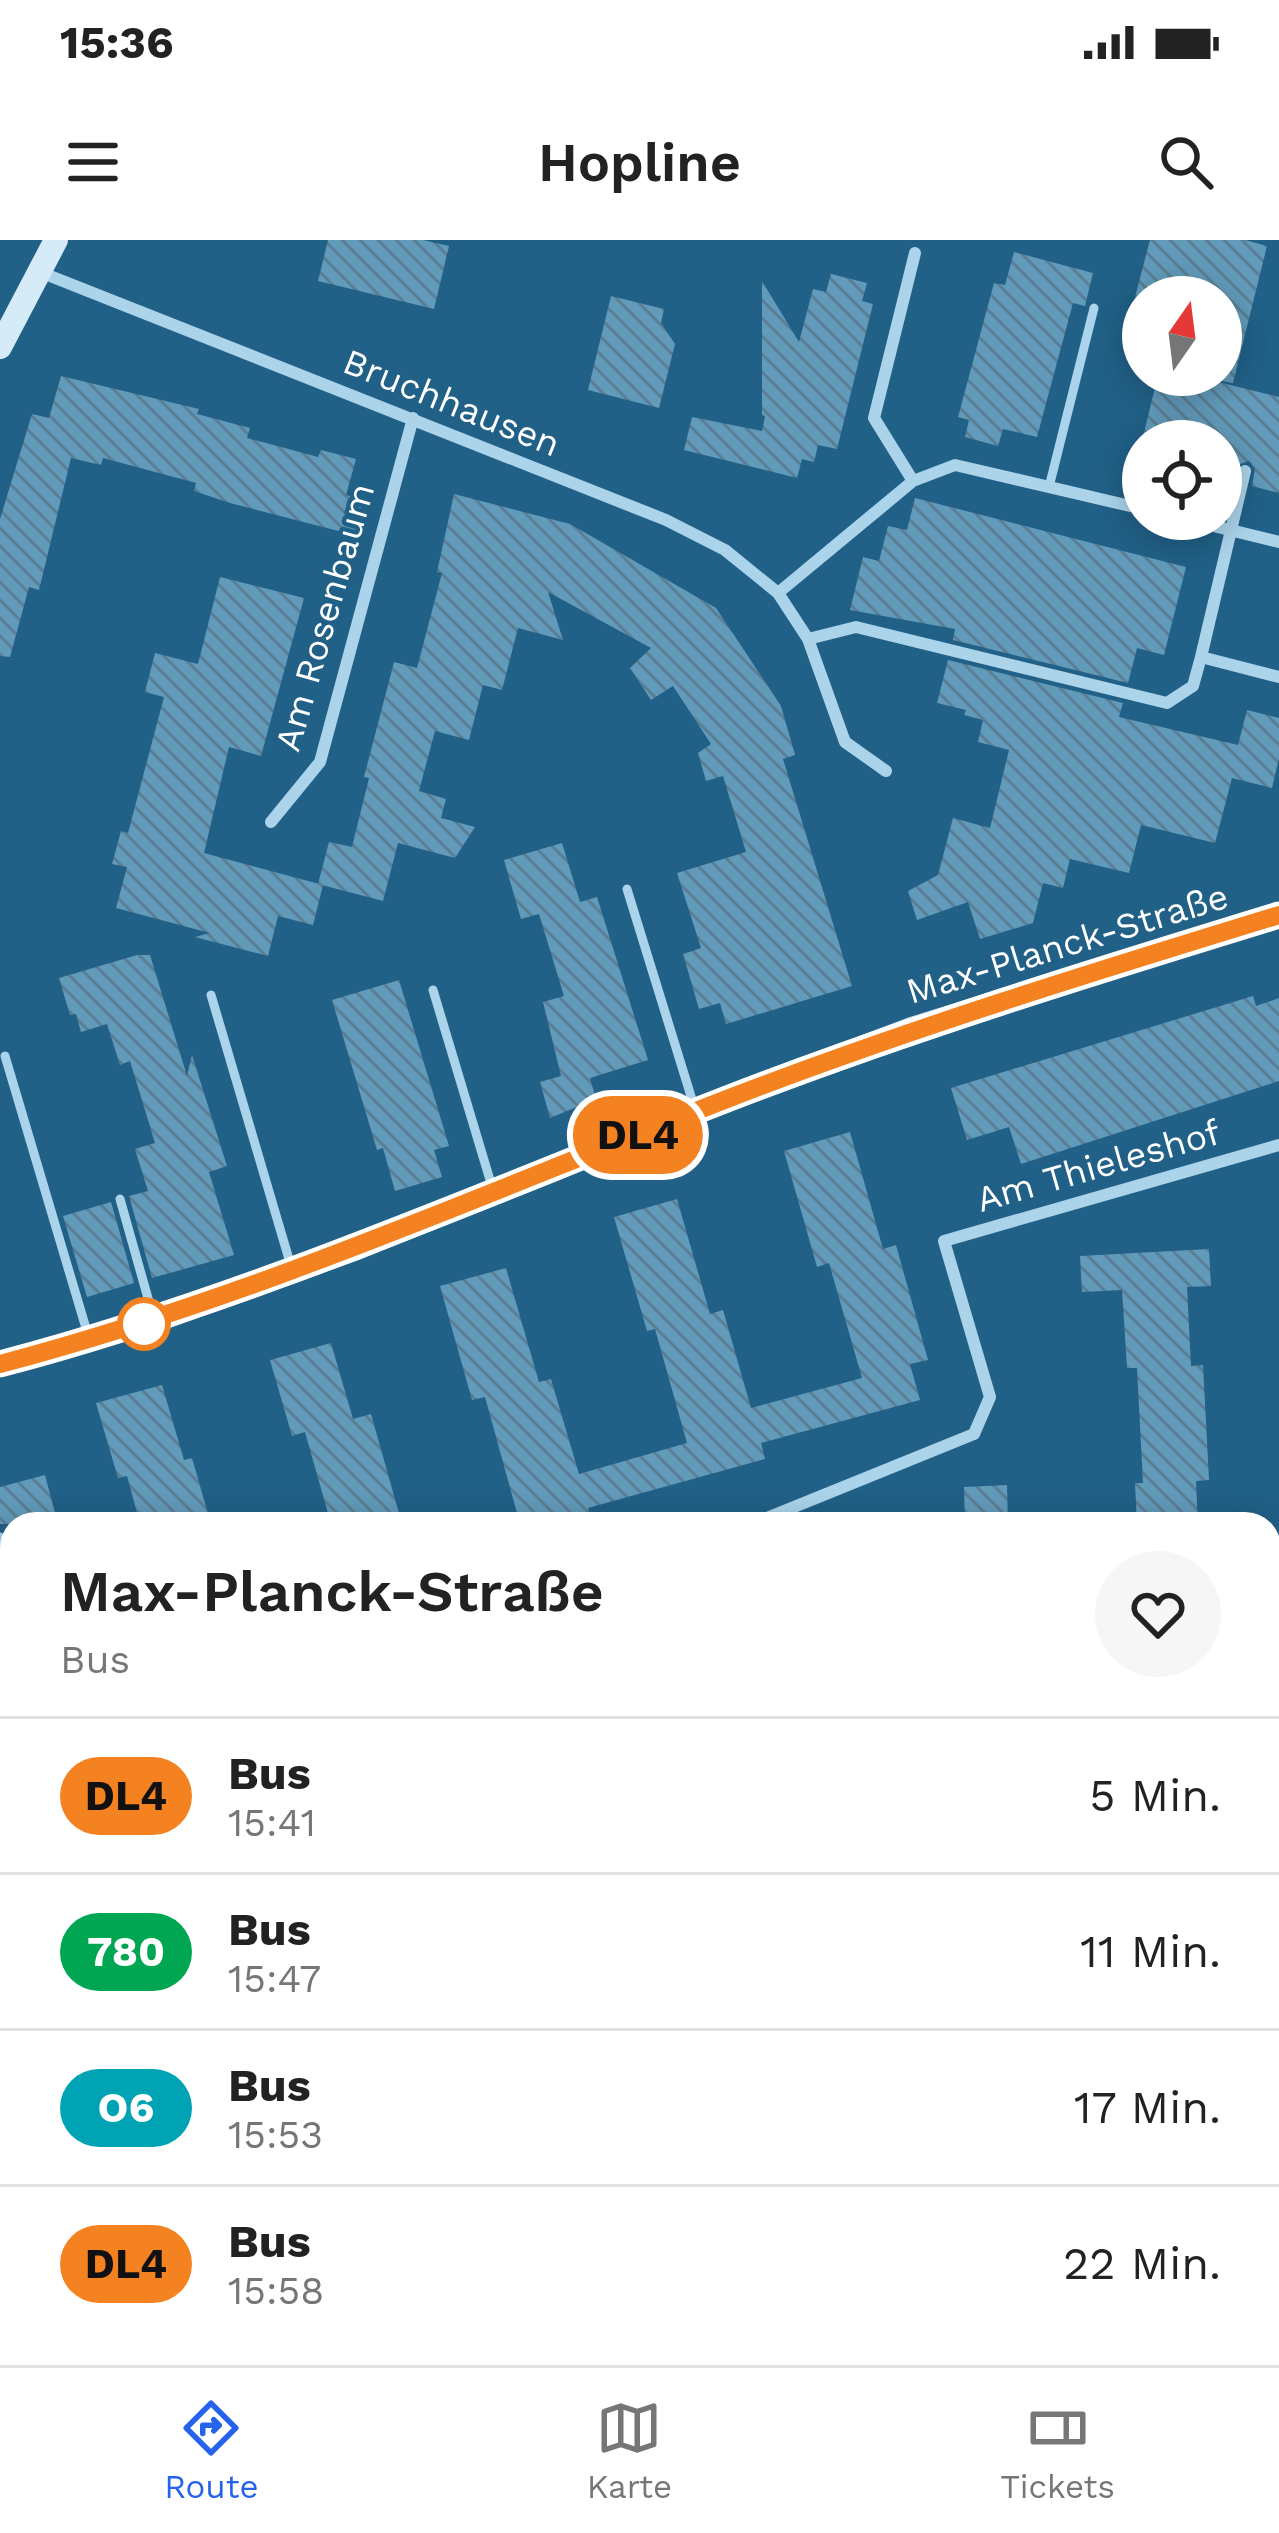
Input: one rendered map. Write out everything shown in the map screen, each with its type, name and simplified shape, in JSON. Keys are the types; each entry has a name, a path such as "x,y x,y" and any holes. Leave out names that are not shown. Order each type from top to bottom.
{"street":[{"path":"0,347 56,240"},
{"path":"913,481 874,418 916,253"},
{"name":"Bruchhausen","path":"39,271 666,520 725,550 778,593 808,639 845,742 886,771"},
{"name":"Am Rosenbaum","path":"271,822 320,762 412,418"},
{"path":"778,593 913,481 956,465 1122,504"},
{"path":"1242,485 1245,471"},
{"path":"1242,533 1279,542"},
{"path":"808,639 856,627 1167,703 1193,686 1230,540"},
{"path":"1201,657 1279,677"},
{"name":"Max-Planck-Straße","path":"0,1364 154,1321 292,1271 912,1029 1279,915"},
{"name":"Am Thieleshof","path":"782,1512 974,1434 990,1397 944,1241 1279,1145"}],"lane":[{"path":"1049,487 1094,308"},
{"path":"627,889 695,1112"},
{"path":"433,991 495,1195"},
{"path":"211,995 292,1271"},
{"path":"5,1056 89,1341"},
{"path":"120,1199 154,1321"}],"building":[{"path":"328,240 423,240 449,246 434,309 318,281"},
{"path":"1150,240 1245,240 1267,246 1242,347 1242,276 1141,276"},
{"path":"1014,252 1093,273 1085,306 1073,303 1037,437 1003,429 998,446 965,437 969,420 958,417 994,283 1005,285"},
{"path":"831,274 867,283 862,301 873,304 837,449 818,445 814,462 802,459 797,478 684,450 692,417 762,431 762,281 799,342 813,289 826,292"},
{"path":"611,296 664,309 661,323 675,344 659,408 588,390"},
{"path":"61,376 199,409 197,414 250,428 247,438 318,457 321,450 356,459 346,495 364,500 354,535 230,503 194,491 196,483 103,458 101,465 71,458 39,590 29,587 10,657 0,656 0,519 32,414 49,418"},
{"path":"1242,388 1279,397 1279,493 1252,486 1255,469 1249,461 1242,463 1242,420 1147,420 1153,396 1242,396"},
{"path":"454,494 570,524 716,608 781,706 795,755 783,759 852,986 726,1024 720,1003 699,1009 683,954 701,948 677,873 746,852 723,776 706,781 698,753 711,744 673,686 651,700 630,668 651,648 548,592 563,640 518,628 502,690 483,685 469,740 435,731 419,791 446,799 441,818 475,827 455,858 398,843 383,901 318,884 329,842 352,847 369,778 364,777 394,662 417,668 442,573 437,572"},
{"path":"915,498 1186,567 1164,655 1137,648 1128,683 953,640 955,629 850,610 863,557 879,561 888,526 907,530"},
{"path":"220,577 304,598 261,756 229,747 204,853 323,885 313,925 278,916 268,956 195,937 210,933 116,908 127,867 112,864 121,831 128,833 164,697 145,692 155,653 198,664"},
{"path":"948,660 1123,703 1119,717 1238,745 1247,710 1279,718 1279,758 1272,788 1232,778 1215,843 1141,825 1129,873 1070,859 1063,888 1043,883 1033,923 980,939 968,902 917,920 908,891 938,875 953,818 990,828 1009,750 978,742 983,720 937,703"},
{"path":"562,843 580,902 597,897 648,1060 590,1078 596,1099 550,1118 540,1082 561,1076 543,1002 564,996 539,914 521,919 504,860"},
{"path":"150,955 187,1076 192,1055 227,1166 209,1172 234,1255 152,1278 129,1196 148,1191 135,1149 155,1143 130,1061 120,1065 107,1024 81,1032 76,1014 70,1015 59,978"},
{"path":"399,980 449,1146 434,1150 442,1177 395,1191 383,1148 377,1150 332,1000"},
{"path":"1253,996 1256,1006 1279,998 1279,1081 1021,1164 1009,1127 967,1140 951,1088"},
{"path":"850,1132 883,1249 896,1245 928,1360 910,1364 920,1400 761,1443 765,1459 588,1508 589,1512 517,1512 485,1397 472,1400 440,1286 506,1268 539,1382 551,1379 579,1474 687,1443 655,1329 647,1331 614,1217 677,1199 710,1314 723,1310 751,1408 862,1378 829,1263 817,1267 784,1151"},
{"path":"111,1202 134,1283 87,1297 63,1216"},
{"path":"1209,1249 1211,1286 1187,1287 1191,1366 1203,1365 1209,1480 1196,1481 1197,1512 1136,1512 1135,1483 1143,1483 1137,1368 1127,1368 1122,1290 1082,1292 1080,1256"},
{"path":"331,1343 353,1419 371,1414 399,1512 328,1512 305,1432 292,1436 270,1360"},
{"path":"162,1385 184,1460 192,1458 208,1512 137,1512 127,1476 118,1478 96,1403"},
{"path":"45,1475 55,1512 0,1512 0,1487"},
{"path":"1007,1485 1008,1512 965,1512 964,1487"}],"bus line":[{"name":"DL4","path":"0,1364 154,1321 357,1248 912,1029 1279,915"}]}
